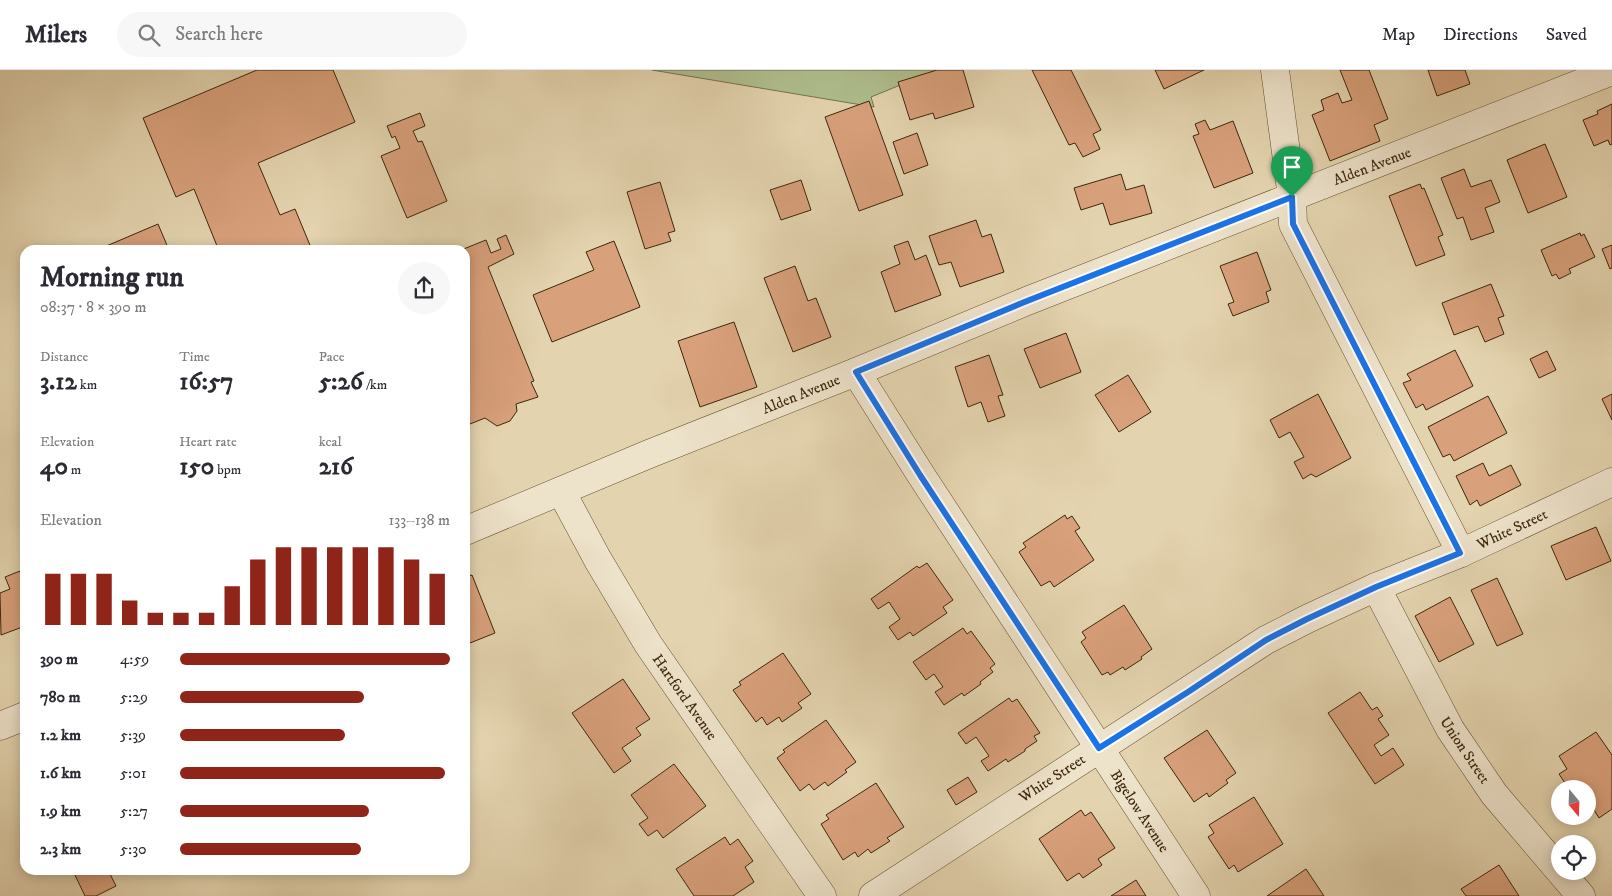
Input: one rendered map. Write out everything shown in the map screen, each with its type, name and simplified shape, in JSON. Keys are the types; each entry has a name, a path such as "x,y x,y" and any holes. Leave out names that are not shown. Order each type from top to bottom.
{"street":[{"path":"1275,70 1292,197 1293,224 1460,553"},
{"name":"Alden Avenue","path":"470,530 1027,301 1612,71"},
{"name":"Bigelow Avenue","path":"856,372 920,475 1196,896"},
{"name":"White Street","path":"873,896 1266,640 1376,587 1460,553 1612,482"},
{"name":"Hartford Avenue","path":"561,491 598,560 648,644 822,896"},
{"name":"Union Street","path":"1376,587 1450,729 1494,794 1581,896"},
{"path":"0,726 20,718"}],"green space":[{"path":"652,70 937,70 871,97 874,107"}],"building":[{"path":"257,70 333,70 355,122 258,163 280,215 295,209 310,245 217,245 194,189 176,197 143,118"},
{"path":"937,70 963,70 974,107 935,119 933,113 910,120 898,82"},
{"path":"1032,70 1071,70 1101,130 1093,134 1100,149 1083,157 1075,143 1069,145"},
{"path":"1155,70 1204,70 1164,89"},
{"path":"1340,70 1369,70 1388,119 1374,125 1380,141 1330,161 1312,115 1324,110 1321,100 1338,93 1342,103 1352,100"},
{"path":"1428,70 1465,70 1470,84 1437,96"},
{"path":"869,101 903,195 859,211 825,117"},
{"path":"1612,104 1612,144 1610,145 1608,140 1594,146 1583,120 1598,114 1597,111"},
{"path":"420,113 425,126 413,131 418,142 422,141 447,201 407,218 381,156 400,148 395,136 392,138 387,126"},
{"path":"1205,120 1210,130 1233,121 1253,173 1214,188 1193,136 1199,134 1195,124"},
{"path":"917,133 928,165 904,174 893,142"},
{"path":"1545,144 1567,197 1528,213 1507,160"},
{"path":"1464,169 1471,187 1491,180 1500,202 1485,208 1494,232 1471,240 1463,217 1457,219 1441,178"},
{"path":"1121,174 1126,190 1144,185 1152,213 1110,225 1103,203 1081,210 1074,188"},
{"path":"801,180 811,210 781,220 770,190"},
{"path":"660,182 675,231 668,233 671,241 645,249 627,192"},
{"path":"1420,184 1422,189 1424,188 1443,235 1438,237 1445,255 1416,266 1389,196"},
{"path":"976,220 982,237 991,234 1004,272 960,287 951,262 939,265 929,236"},
{"path":"158,224 167,245 109,245"},
{"path":"1580,233 1581,236 1584,234 1595,257 1569,269 1571,273 1559,279 1556,274 1552,276 1541,250"},
{"path":"506,235 514,254 488,267 534,381 531,382 538,397 516,404 517,411 510,421 497,426 485,418 470,424 470,246 486,240 491,253 501,249 497,239"},
{"path":"614,241 640,307 552,342 533,295 594,270 586,252"},
{"path":"908,241 915,260 926,255 941,295 895,312 881,272 900,264 894,246"},
{"path":"1612,245 1612,268 1610,269 1602,249"},
{"path":"1257,252 1271,290 1266,292 1269,302 1233,316 1228,304 1234,302 1220,266"},
{"path":"795,266 808,301 816,298 831,337 793,352 764,278"},
{"path":"1491,284 1504,316 1498,318 1504,334 1485,342 1478,326 1454,335 1442,303"},
{"path":"734,322 757,387 700,407 678,341"},
{"path":"1066,333 1081,372 1040,388 1024,349"},
{"path":"1455,350 1473,386 1426,410 1423,404 1416,408 1403,383 1411,380 1407,374"},
{"path":"1547,351 1556,370 1539,378 1530,359"},
{"path":"989,355 1003,395 998,396 1005,416 988,422 981,402 968,407 955,367"},
{"path":"1128,375 1151,412 1119,432 1095,395"},
{"path":"1318,394 1351,458 1316,477 1311,474 1303,479 1294,462 1304,457 1290,432 1279,438 1270,420"},
{"path":"1612,394 1612,420 1602,399"},
{"path":"1488,396 1507,433 1454,461 1450,454 1443,457 1428,427"},
{"path":"1483,463 1489,476 1511,465 1521,485 1480,506 1477,500 1470,505 1456,476"},
{"path":"1065,515 1067,519 1072,516 1080,528 1075,531 1094,560 1054,587 1050,581 1041,586 1019,552 1026,547 1023,543"},
{"path":"1596,527 1611,561 1566,580 1551,546"},
{"path":"927,563 953,600 943,607 947,613 913,636 910,632 898,640 889,627 900,619 889,602 878,609 871,599 917,566 919,568"},
{"path":"20,571 20,628 1,635 0,593 10,589 5,577"},
{"path":"472,575 495,633 470,643 470,576"},
{"path":"1497,578 1523,634 1497,646 1471,590"},
{"path":"1450,597 1474,644 1439,662 1415,616"},
{"path":"1124,605 1152,649 1141,657 1142,659 1125,670 1123,667 1110,675 1108,672 1102,675 1081,642 1086,638 1082,632"},
{"path":"963,628 967,634 971,631 995,664 990,668 993,672 980,682 981,684 964,696 962,693 944,705 935,692 943,687 934,674 926,680 913,662"},
{"path":"783,653 811,694 798,703 802,708 782,722 779,717 767,725 762,717 756,722 733,690 741,685 739,682"},
{"path":"623,679 650,719 636,728 641,735 622,748 631,761 614,773 572,713"},
{"path":"1360,692 1372,710 1377,707 1383,716 1378,719 1389,735 1374,745 1381,756 1393,748 1404,765 1375,784 1328,713"},
{"path":"1009,698 1012,702 1017,699 1040,733 1034,736 1037,741 1025,749 1025,751 1008,762 1006,759 988,771 981,761 989,756 976,737 966,744 958,733"},
{"path":"826,720 856,762 845,770 847,772 828,786 825,782 814,790 809,784 800,791 777,758 785,752 783,750"},
{"path":"1207,730 1236,773 1226,780 1228,783 1209,797 1207,793 1194,802 1164,758"},
{"path":"1596,732 1612,755 1612,809 1599,818 1596,813 1596,780 1563,780 1559,774 1567,769 1559,756"},
{"path":"674,764 706,806 663,838 657,830 648,836 639,824 648,818 631,795"},
{"path":"968,777 977,792 956,805 947,790"},
{"path":"876,783 904,827 887,838 890,841 871,853 868,849 858,857 855,852 843,860 821,824 829,819 826,815"},
{"path":"1254,797 1283,844 1238,872 1234,865 1229,869 1208,837 1214,833 1209,825"},
{"path":"1081,810 1085,816 1091,812 1115,848 1098,859 1102,865 1083,878 1079,873 1067,881 1039,839"},
{"path":"725,837 730,845 738,839 753,861 745,867 754,882 733,896 694,896 676,869"},
{"path":"1499,865 1519,896 1466,896 1461,889"},
{"path":"1306,869 1324,896 1267,896"},
{"path":"75,875 110,875 116,886 96,896 85,896"},
{"path":"1136,880 1146,896 1111,896"}],"route":[{"path":"1292,197 1293,224 1460,553 1376,587 1266,640 1099,748 920,475 856,372 1027,301 1292,197"}]}
